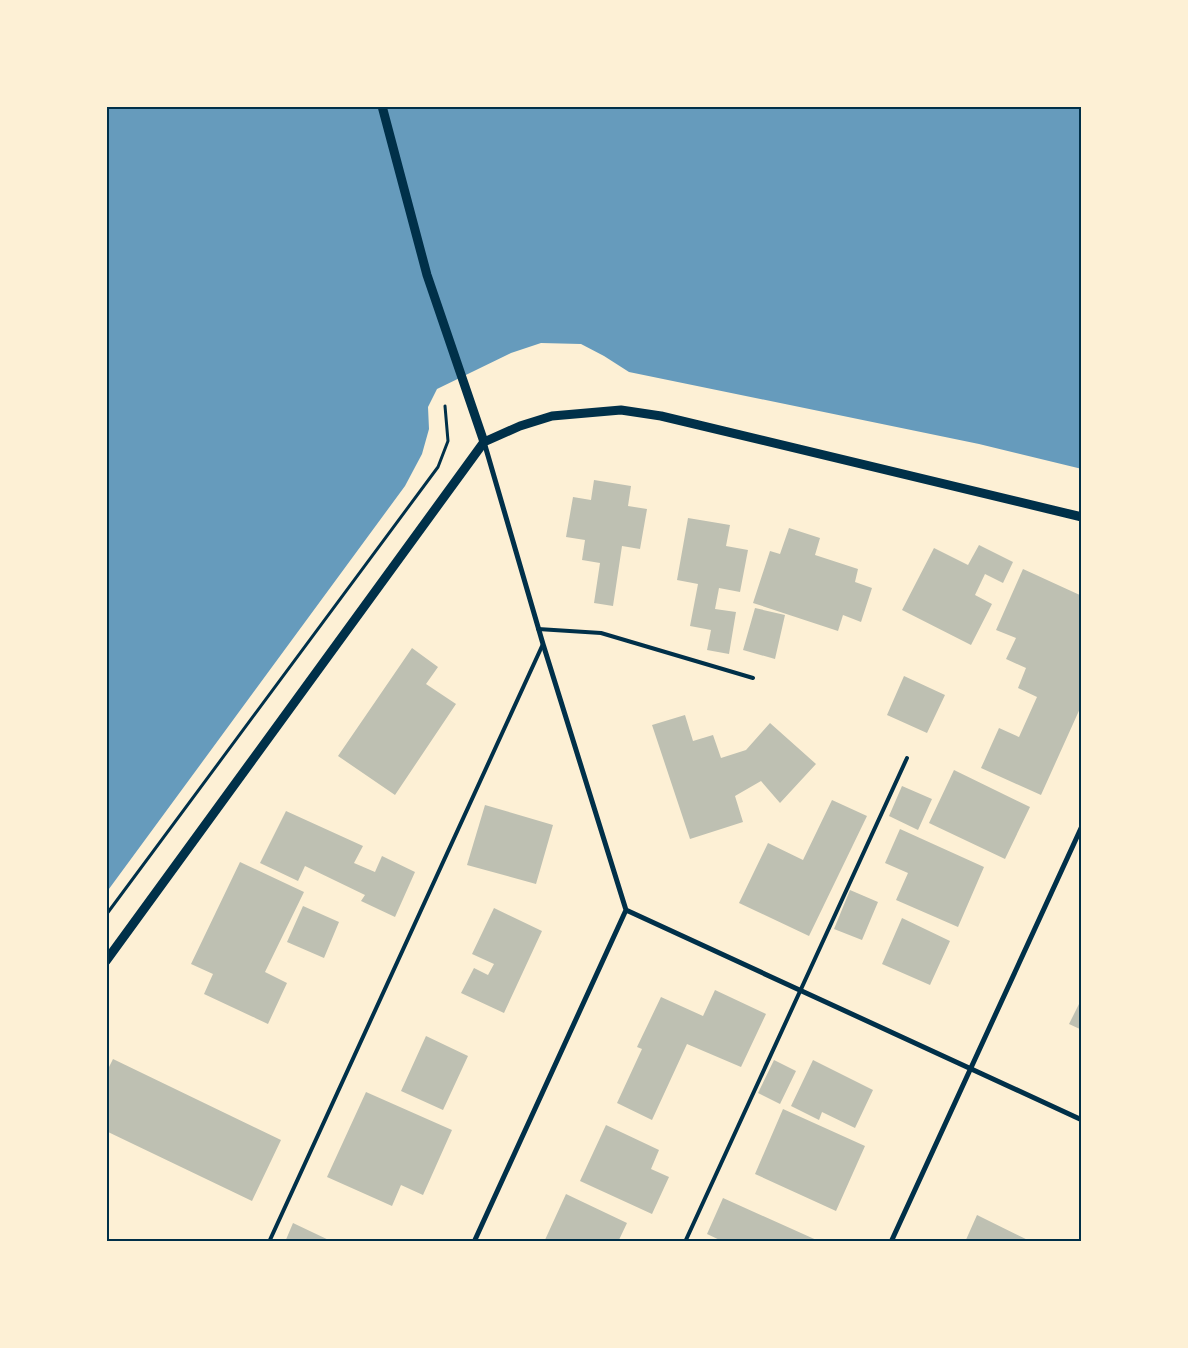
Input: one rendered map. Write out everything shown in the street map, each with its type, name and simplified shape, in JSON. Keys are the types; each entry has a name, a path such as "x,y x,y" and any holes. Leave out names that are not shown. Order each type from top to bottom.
{"street":[{"path":"382,106 427,275 484,442 538,629 626,910 474,1242"},
{"path":"106,961 484,442 520,426 552,416 620,410 661,416 1082,517"},
{"path":"890,1242 1082,826"},
{"path":"626,910 1082,1120"}],"lane":[{"path":"538,629 601,633 753,678"},
{"path":"268,1242 543,644"},
{"path":"685,1242 907,758"}],"path":[{"path":"106,915 438,467 448,441 445,406"}],"water":[{"path":"106,106 1082,106 1082,469 979,444 629,372 581,344 541,343 511,353 437,389 428,407 429,429 422,454 405,486 106,893"}],"building":[{"path":"594,480 631,486 628,506 647,509 640,549 622,546 613,606 594,603 600,563 582,560 585,540 566,537 573,497 591,500"},
{"path":"688,518 730,525 726,546 748,550 740,592 719,588 715,609 736,612 729,654 707,650 711,630 690,626 698,584 677,580"},
{"path":"789,528 820,538 815,555 858,569 855,582 872,588 861,622 843,615 838,631 753,603 770,551 780,554"},
{"path":"979,545 1013,562 1003,583 985,574 975,595 992,604 971,645 902,610 934,548 968,565"},
{"path":"1023,569 1082,596 1082,704 1041,795 981,768 999,728 1019,737 1037,697 1018,688 1026,668 1006,659 1016,638 996,630"},
{"path":"755,608 785,615 775,659 743,650"},
{"path":"412,648 438,667 426,684 456,704 395,795 338,756"},
{"path":"904,676 945,695 927,733 887,715"},
{"path":"685,715 693,741 713,735 721,758 746,750 770,723 816,764 780,803 761,781 735,796 743,822 690,839 652,725"},
{"path":"954,770 1030,807 1005,859 929,823"},
{"path":"902,786 932,799 918,830 889,816"},
{"path":"832,800 867,816 809,936 739,903 768,843 803,860"},
{"path":"485,805 553,825 536,884 467,865"},
{"path":"286,811 363,846 354,863 375,872 382,856 415,872 395,917 361,901 365,895 305,866 298,881 260,863"},
{"path":"900,829 984,867 958,927 896,900 908,873 885,863"},
{"path":"240,862 304,892 265,972 287,983 268,1024 204,994 213,974 191,964"},
{"path":"850,890 878,902 862,940 834,929"},
{"path":"303,906 339,922 324,958 287,942"},
{"path":"494,908 542,931 504,1013 461,993 474,968 488,975 494,964 472,954"},
{"path":"902,918 950,941 930,985 882,964"},
{"path":"715,990 766,1014 741,1067 687,1044 652,1120 617,1103 642,1049 637,1047 661,997 703,1016"},
{"path":"1082,998 1082,1030 1069,1024"},
{"path":"426,1036 468,1056 443,1110 401,1091"},
{"path":"113,1059 281,1140 252,1201 106,1131 106,1073"},
{"path":"774,1060 796,1071 780,1104 758,1093"},
{"path":"813,1060 873,1090 855,1128 822,1112 819,1120 791,1106"},
{"path":"366,1092 452,1130 423,1195 401,1185 392,1206 327,1177"},
{"path":"783,1109 865,1146 836,1211 755,1174"},
{"path":"606,1125 659,1150 651,1169 669,1177 652,1214 580,1181"},
{"path":"566,1194 627,1223 618,1242 544,1242"},
{"path":"723,1198 821,1242 724,1242 707,1234"},
{"path":"977,1215 1032,1242 965,1242"},
{"path":"293,1223 333,1242 285,1242"}]}
